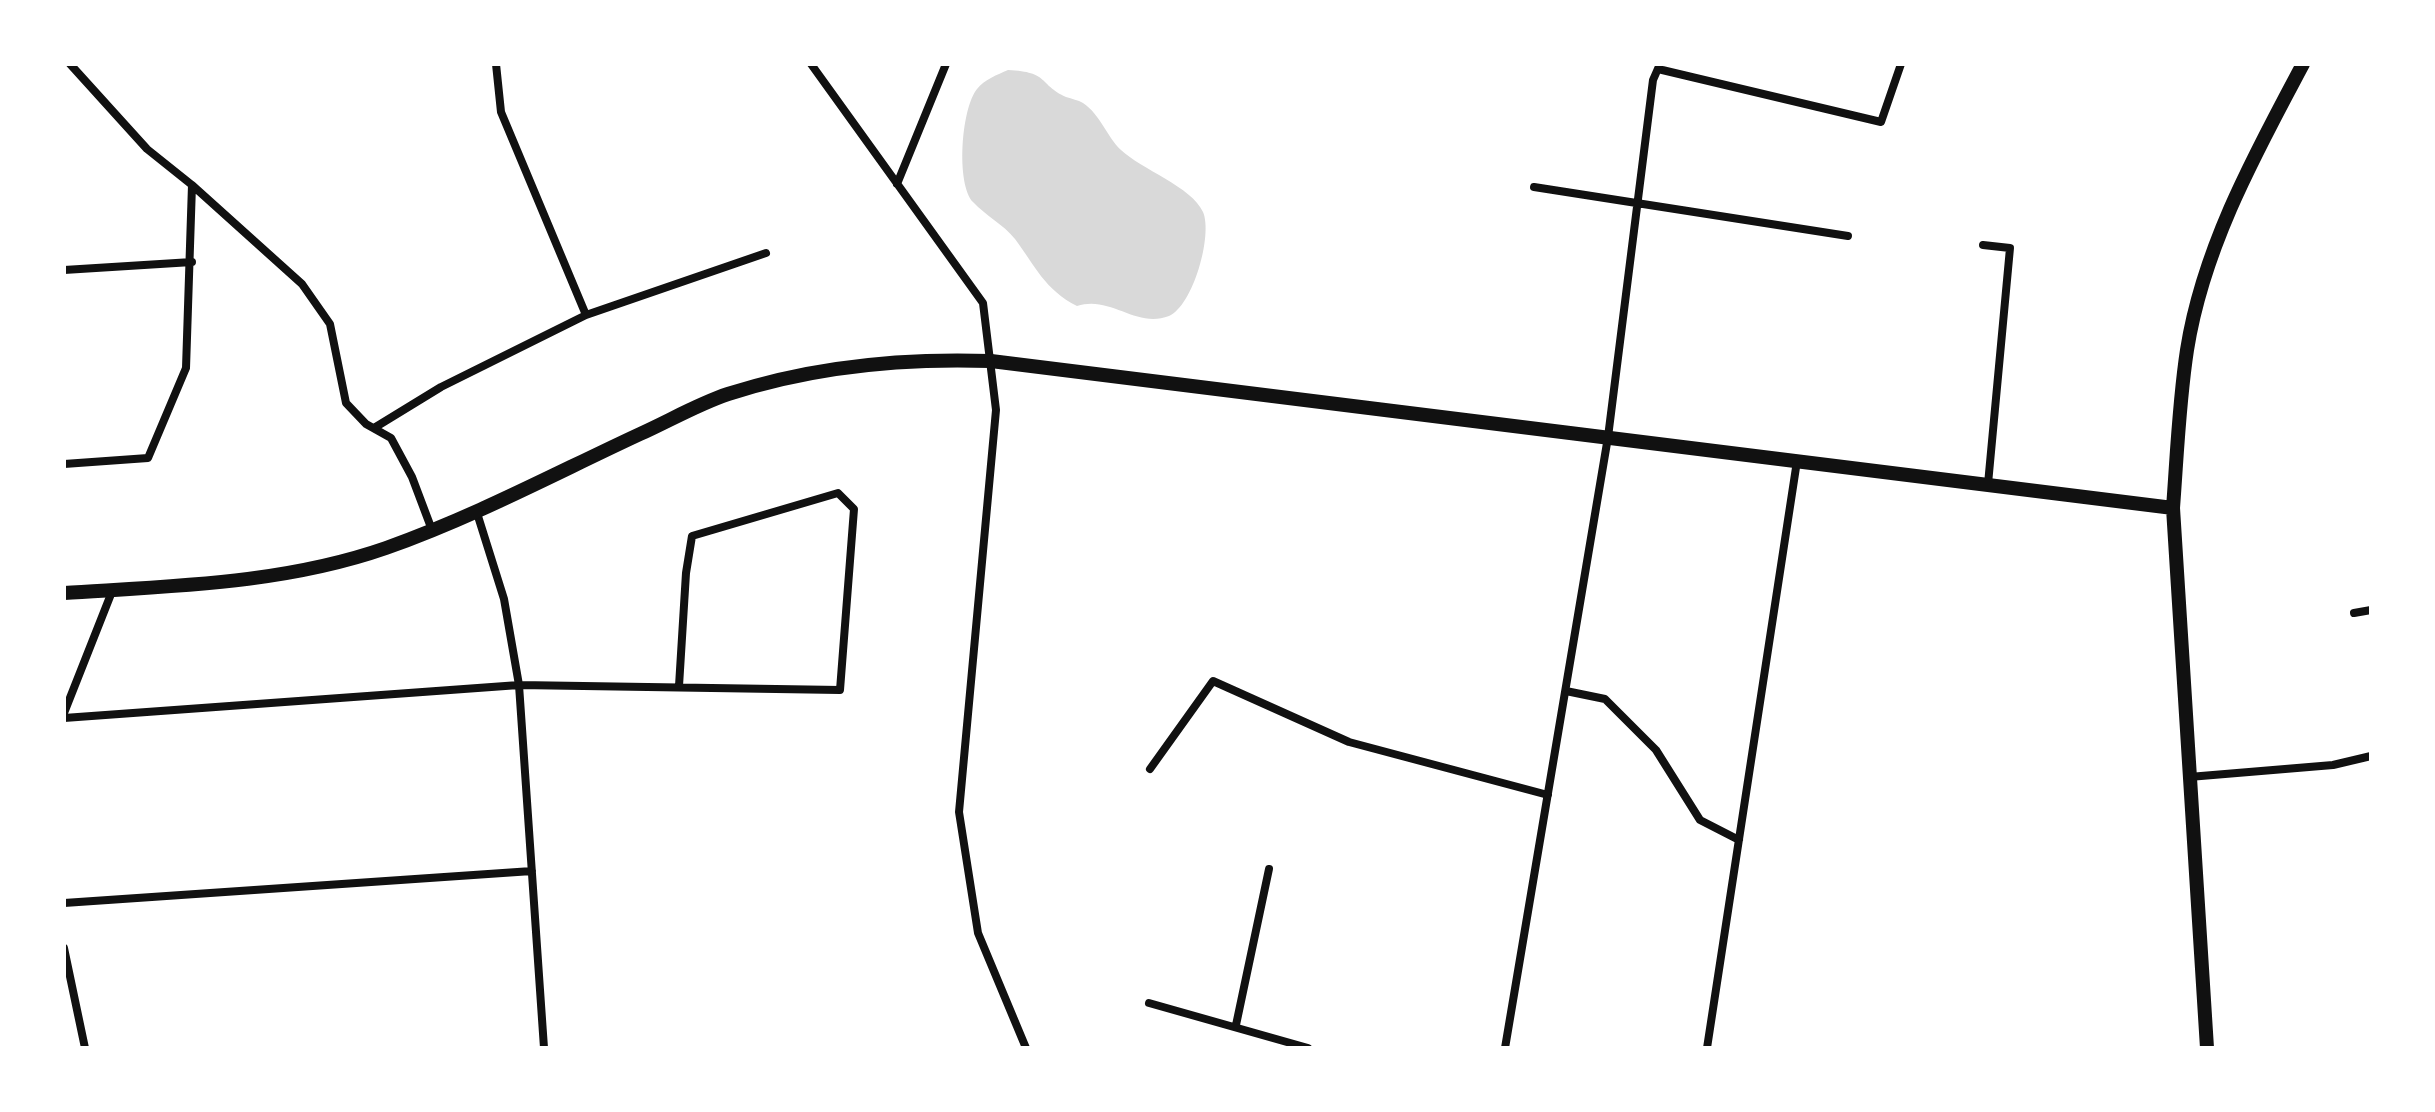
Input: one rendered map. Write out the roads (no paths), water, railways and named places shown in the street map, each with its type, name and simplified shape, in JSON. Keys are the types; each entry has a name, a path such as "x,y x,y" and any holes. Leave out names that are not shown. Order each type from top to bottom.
{"street":[{"path":"70,64 147,149 192,185 302,284 330,324 346,403 374,428 391,438 412,477 432,530"},
{"path":"496,64 501,112 586,315"},
{"path":"811,64 983,303 996,410 959,812 978,933 1026,1048"},
{"path":"897,184 946,64"},
{"path":"1505,1048 1608,437 1653,80 1659,66 1881,122 1901,64"},
{"path":"2207,1048 2173,508 2187,348 2209,267 2236,193 2303,64"},
{"path":"64,464 148,458 186,368 192,262 192,185"},
{"path":"1534,187 1848,236"},
{"path":"1983,245 2010,248 1988,484"},
{"path":"374,428 441,387 586,315 766,253"},
{"path":"64,270 192,262"},
{"path":"64,593 257,578 322,566 477,513 727,394 797,378 926,358 991,361 2173,508"},
{"path":"1707,1048 1797,461"},
{"path":"113,589 64,716 519,685 840,690 854,509 838,493 692,536 686,573 679,686"},
{"path":"477,513 504,599 519,685 544,1048"},
{"path":"2354,613 2371,610"},
{"path":"1150,769 1213,681 1349,742 1548,795"},
{"path":"1566,691 1605,699 1656,750 1700,820 1739,840"},
{"path":"2189,777 2333,765 2371,756"},
{"path":"1236,1025 1269,869"},
{"path":"64,903 532,871"},
{"path":"64,948 85,1048"},
{"path":"1149,1003 1236,1025 1308,1048"}]}
